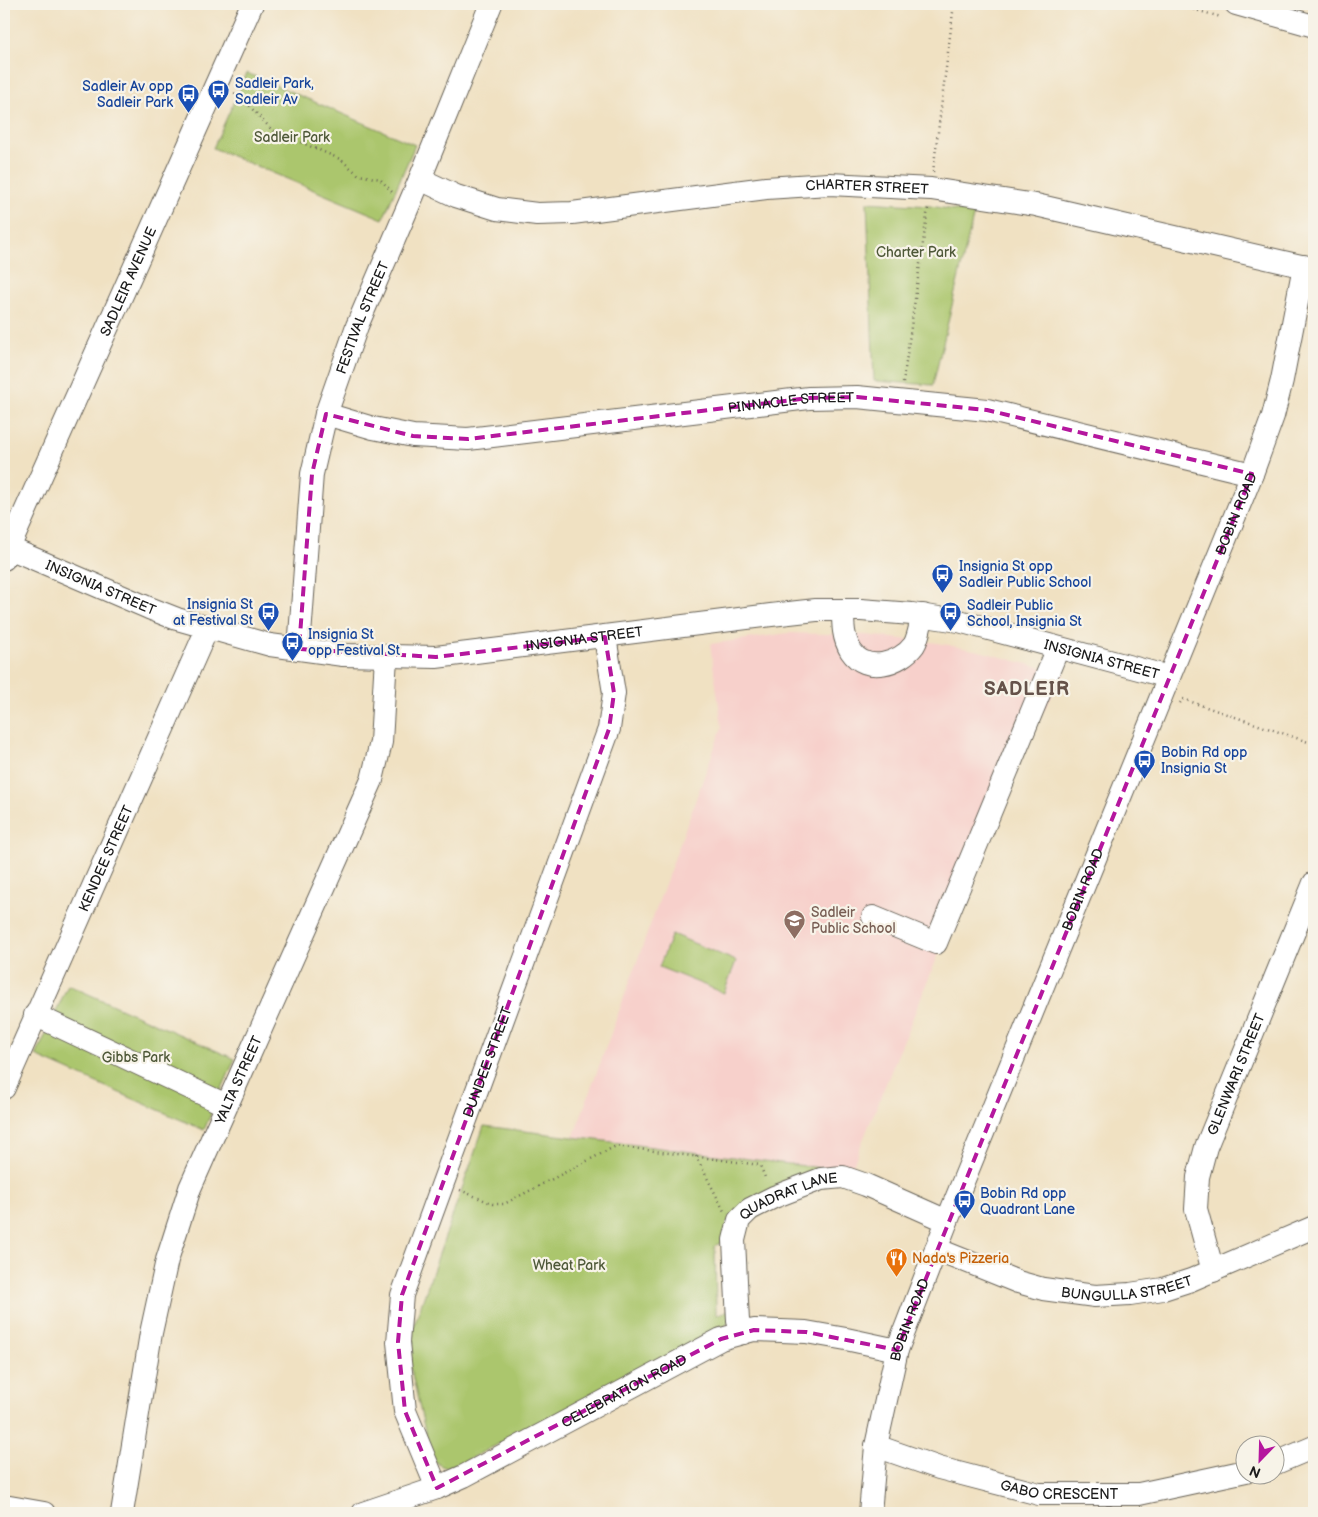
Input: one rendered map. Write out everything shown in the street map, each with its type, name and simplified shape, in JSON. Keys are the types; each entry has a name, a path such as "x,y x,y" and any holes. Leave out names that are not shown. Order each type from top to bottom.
{"street":[{"name":"SADLEIR AVENUE","path":"6,553 252,4"},
{"name":"FESTIVAL STREET","path":"299,649 312,474 326,414 357,326 420,179 491,4"},
{"path":"1236,4 1314,26"},
{"name":"CHARTER STREET","path":"420,179 456,196 497,209 537,214 572,213 701,195 811,185 829,184 930,189 1036,205 1309,267"},
{"name":"BOBIN ROAD","path":"870,1513 876,1446 897,1350 947,1221 1252,474 1280,389 1309,267"},
{"name":"PINNACLE STREET","path":"326,414 373,428 413,436 468,439 809,398 857,397 987,410 1252,474"},
{"name":"INSIGNIA STREET","path":"6,553 149,608 207,628 270,644 343,654 386,657 436,657 770,615 816,610 861,610 923,615 959,621 1169,677"},
{"path":"843,610 844,636 852,653 863,662 882,664 900,658 915,644 923,615"},
{"name":"KENDEE STREET","path":"4,1088 207,628"},
{"name":"DUNDEE STREET","path":"437,1488 405,1411 398,1342 402,1295 609,729 614,693 605,636"},
{"path":"873,917 936,943 1058,648"},
{"name":"YALTA STREET","path":"122,1513 152,1333 167,1260 190,1188 372,780 381,742 386,657"},
{"name":"GLENWARI STREET","path":"1213,1271 1196,1209 1198,1178 1204,1154 1314,883"},
{"path":"35,1015 226,1105"},
{"name":"QUADRAT LANE","path":"743,1333 738,1321 734,1240 739,1220 750,1209 774,1197 821,1179 843,1177 866,1185 947,1221"},
{"name":"BUNGULLA STREET","path":"936,1249 1018,1282 1043,1289 1095,1296 1130,1294 1162,1289 1191,1280 1314,1227"},
{"name":"CELEBRATION ROAD","path":"363,1513 437,1488 464,1476 721,1339 754,1330 806,1332 897,1350"},
{"name":"GABO CRESCENT","path":"876,1446 939,1468 1039,1494 1139,1494 1236,1473"},
{"path":"1286,1459 1314,1447"},
{"path":"4,1506 44,1513"}],"path":[{"path":"932,178 954,4"},
{"path":"234,93 241,97 272,130 340,159 359,175 380,179 392,192"},
{"path":"901,389 929,204"},
{"path":"1174,708 1183,699 1314,744"},
{"path":"443,1183 493,1204 504,1204 616,1146 760,1165 774,1197"},
{"path":"696,1156 727,1218 737,1227"}],"highlighted area":[{"path":"857,397 987,410 1252,474 897,1350 806,1332 754,1330 721,1339 437,1488 405,1411 398,1342 402,1295 609,729 614,693 605,637 436,657 299,649 312,474 326,414 413,436 468,439 809,398"}],"shaded area":[{"name":"Sadleir Public School","path":"788,633 866,635 938,643 979,651 1065,674 1026,740 850,1172 573,1138 722,727 710,644"}],"green space":[{"name":"Sadleir Park","path":"247,73 415,145 383,219 213,148"},
{"name":"Charter Park","path":"867,202 930,206 974,213 933,385 874,381"},
{"path":"672,934 736,961 724,993 659,967"},
{"name":"Gibbs Park","path":"68,985 235,1059 204,1130 36,1056"},
{"name":"Wheat Park","path":"484,1126 821,1168 728,1239 715,1246 716,1315 731,1310 729,1322 723,1328 452,1468 448,1468 435,1462 431,1457 406,1348"}],"place":[{"name":"Sadleir Park, Sadleir Av","path":"219,110"},
{"name":"Sadleir Av opp Sadleir Park","path":"189,113"},
{"name":"Insignia St opp Sadleir Public School","path":"943,593"},
{"name":"Insignia St at Festival St","path":"269,631"},
{"name":"Sadleir Public School, Insignia St","path":"951,632"},
{"name":"Insignia St opp Festival St","path":"292,661"},
{"name":"Bobin Rd opp Insignia St","path":"1145,779"},
{"name":"Sadleir Public School","path":"795,939"},
{"name":"Bobin Rd opp Quadrant Lane","path":"964,1220"},
{"name":"Nada's Pizzeria","path":"896,1277"}],"district":[{"name":"SADLEIR","path":"1027,689"}]}
